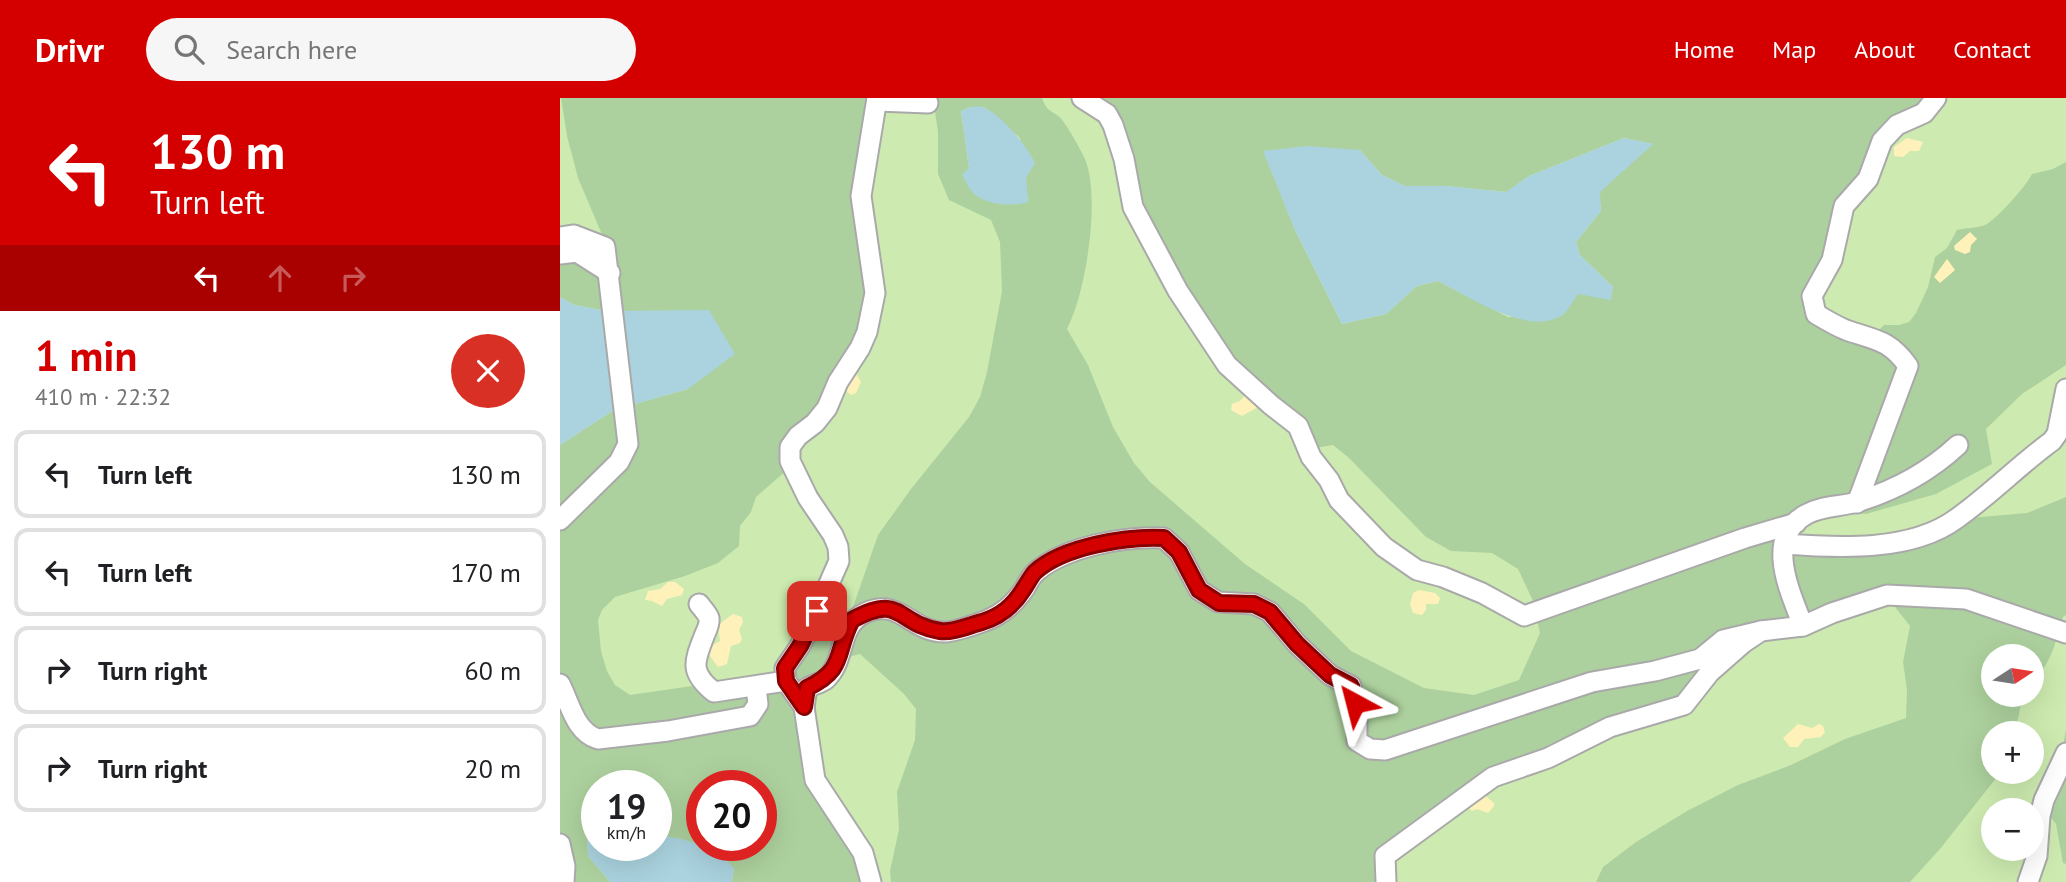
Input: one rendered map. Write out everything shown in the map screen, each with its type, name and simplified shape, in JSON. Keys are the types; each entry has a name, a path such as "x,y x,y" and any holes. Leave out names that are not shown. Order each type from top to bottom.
{"lane":[{"path":"1083,98 1107,114 1113,125 1124,159 1133,207 1178,291 1227,365 1297,426 1311,457 1329,480 1339,500 1384,547 1417,570 1482,593 1524,616 1745,538 1796,523"},
{"path":"1857,503 1908,366 1889,346 1874,337 1846,330 1816,314 1812,296 1832,260 1844,206 1868,179 1882,141 1897,125 1924,113 1936,98"},
{"path":"804,707 786,681 785,668 800,646 839,561 833,535 808,498 790,461 790,447 797,436 816,423 827,408 838,382 867,332 875,293 861,196 877,100 928,103"},
{"path":"560,237 574,235 605,247 628,444 619,462 560,520"},
{"path":"560,254 577,252 611,282"},
{"path":"1784,544 1816,546 1897,542 1933,531 1955,520 2052,441 2057,434 2066,389"},
{"path":"1802,626 1784,575 1782,561 1787,532 1808,513 1857,503 1899,487 1937,465 1958,445"},
{"path":"872,882 863,853 815,780 804,707 807,688 825,679 835,665 852,620 866,612 891,608 921,627 944,632 984,621 1007,610 1035,572 1056,558 1113,541 1140,537 1164,538 1179,552 1199,590 1219,603 1254,604 1270,612 1297,644 1330,675 1351,686 1357,720 1357,741 1370,749 1385,750 1592,682 1655,671 1700,659 1723,640 1761,631 1802,626 1887,595 1966,599 2066,634"},
{"path":"699,604 710,623 696,658 695,671 700,681 714,692 786,681"},
{"path":"2043,626 2054,640 2066,644"},
{"path":"1386,882 1385,856 1493,777 1567,750 1610,727 1685,705 1724,658 1761,631"},
{"path":"560,684 579,726 589,736 598,739 668,732 750,716 758,704 756,687"},
{"path":"2028,882 2037,856 2044,800 2066,753"},
{"path":"560,844 565,866 564,882"}],"green space":[{"path":"560,98 2066,98 2066,882 560,882"},
{"path":"561,98 889,98 871,190 871,228 880,297 788,469 756,497 751,512 740,526 739,546 718,563 615,597 602,610 598,620 601,651 607,671 615,685 630,695 775,674 809,623 824,627 853,607 878,535 969,417 980,397 1002,291 1000,242 991,220 949,200 938,174 938,132 933,98 1042,98 1049,110 1063,121 1075,140 1085,159 1092,197 1085,269 1074,313 1067,329 1088,365 1113,427 1134,463 1150,482 1245,564 1304,604 1351,651 1424,688 1474,695 1519,680 1540,633 1533,601 1518,569 1492,553 1451,551 1426,537 1333,445 1304,450 1301,438 1270,409 1154,252 1107,116 1076,98 1947,98 1891,135 1848,208 1818,304 1830,318 1878,331 1884,325 1909,322 1928,287 1935,257 1947,248 1957,230 1985,225 2011,202 2032,174 2053,169 2066,162 2066,365 2022,394 1986,429 1992,464 1936,494 1866,514 1850,512 1813,519 1790,539 1882,539 1946,520 2027,513 2066,497 2066,615 2044,668 2044,644 1981,644 1981,707 2020,707 2018,721 1981,721 1981,784 1991,784 1910,882 1596,882 1603,867 1636,842 1687,811 1738,785 1791,765 1845,739 1906,718 1907,690 1903,662 1910,626 1891,602 1759,637 1701,692 1607,719 1548,745 1519,773 1481,789 1391,859 1380,882 891,882 890,871 899,829 897,792 915,740 916,709 904,694 860,654 841,659 801,687 823,775 864,882 732,882 734,869 722,861 777,861 777,770 686,770 686,841 672,838 672,770 581,770 581,861 592,861 610,882 560,882 560,445 614,410 688,389 607,311 574,305 560,297 560,238 606,244 578,178","holes":["971,107 984,107 1020,138 1028,202 969,168 961,111","1624,138 1652,144 1599,192 1601,211 1576,242 1580,255 1613,287 1578,293 1563,315 1508,317 1438,281 1417,286 1386,314 1342,324 1295,230 1264,151 1360,150 1382,175 1405,186 1446,186 1507,192 1529,176"]},
{"path":"2066,730 2066,864 2063,863 2056,824 2044,809 2044,798 2042,798 2060,761"}],"sand":[{"path":"1907,138 1923,142 1919,151 1910,151 1903,157 1894,156 1894,147"},
{"path":"1970,232 1977,239 1971,245 1970,252 1965,254 1955,250 1954,246"},
{"path":"1947,259 1955,270 1940,283 1934,277"},
{"path":"855,372 861,382 856,393 851,395 844,389"},
{"path":"1249,395 1258,407 1242,416 1231,410 1232,404"},
{"path":"668,582 675,582 684,589 682,595 667,599 662,606 645,600 648,591 660,589"},
{"path":"1419,590 1435,593 1440,598 1438,604 1426,604 1422,615 1413,613 1410,605 1413,593"},
{"path":"733,614 742,617 739,630 742,639 740,643 731,646 727,664 718,667 707,652 709,647 720,641 718,625"},
{"path":"1798,724 1812,728 1819,724 1825,732 1821,737 1804,739 1798,747 1790,747 1783,738"},
{"path":"1482,793 1494,803 1488,813 1477,809 1472,811 1467,806"}],"water":[{"path":"971,107 989,110 1012,131 1031,156 1035,163 1026,178 1028,202 1008,205 993,203 974,194 969,187 962,175 969,168 961,111"},
{"path":"1624,138 1653,144 1600,192 1601,211 1576,242 1580,255 1613,287 1611,300 1578,294 1564,314 1547,321 1515,318 1498,312 1438,281 1417,286 1386,314 1342,324 1295,230 1263,151 1307,146 1360,150 1382,175 1405,186 1446,186 1506,192 1529,176"},
{"path":"560,297 574,305 607,311 709,310 735,354 688,389 614,410 560,445"},
{"path":"672,837 686,840 686,861 727,861 734,869 732,882 610,882 592,861 672,861"}],"route":[{"path":"817,611 800,646 785,668 786,681 804,707 807,688 825,679 835,665 852,620 866,612 891,608 921,627 944,632 984,621 1007,610 1035,572 1056,558 1113,541 1140,537 1164,538 1179,552 1199,590 1219,603 1254,604 1270,612 1297,644 1330,675 1351,686 1355,703"}]}
